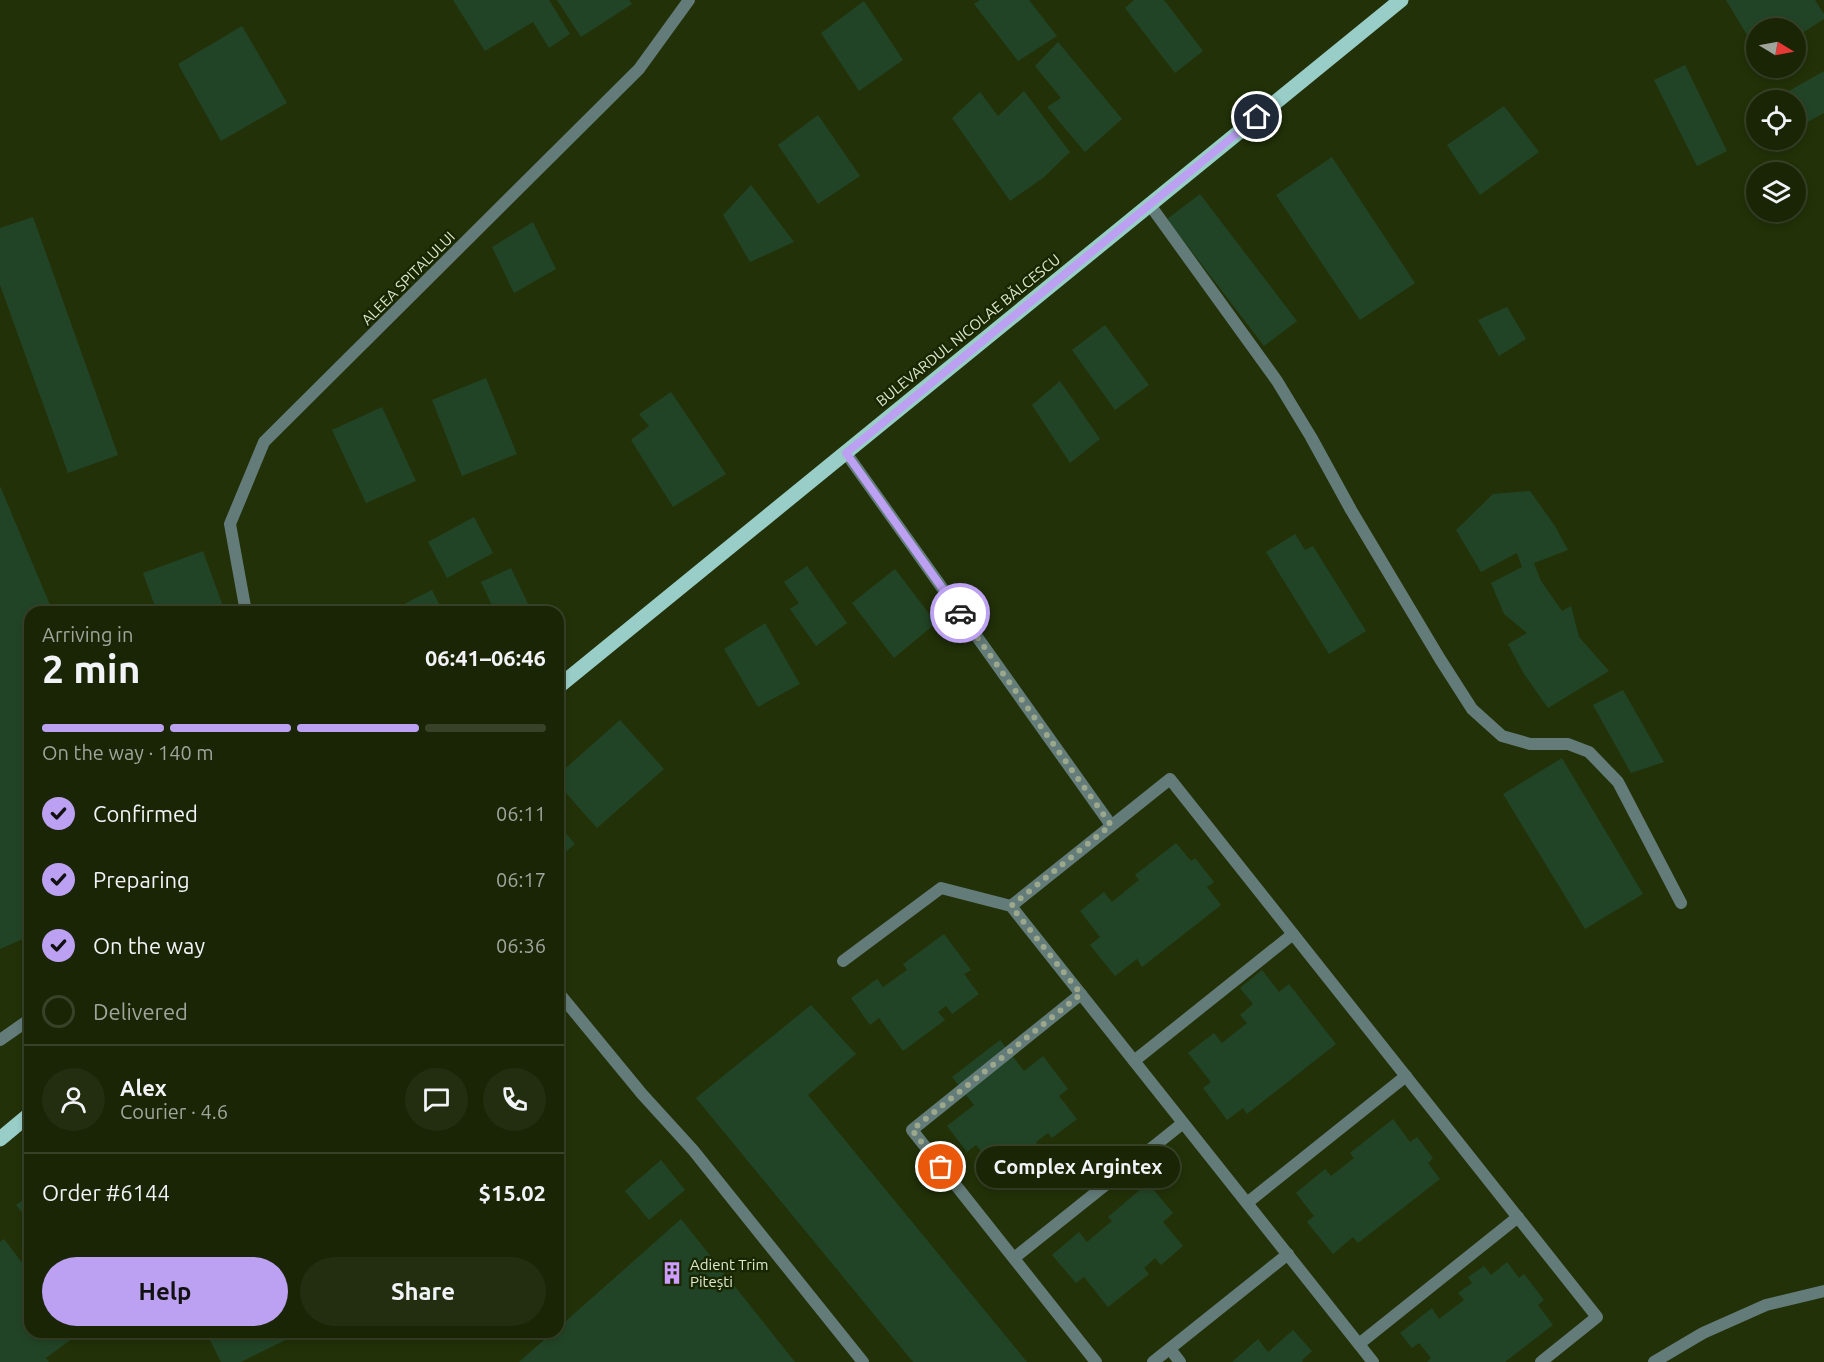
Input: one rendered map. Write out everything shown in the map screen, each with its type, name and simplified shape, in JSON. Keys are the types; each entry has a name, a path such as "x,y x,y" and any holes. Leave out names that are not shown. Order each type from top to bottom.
{"main road":[{"name":"BULEVARDUL NICOLAE BĂLCESCU","path":"564,682 1401,0"},
{"path":"0,1139 24,1119"}],"street":[{"name":"ALEEA SPITALULUI","path":"245,606 230,524 264,442 639,69 689,0"},
{"path":"1150,205 1277,381 1351,510 1472,709 1502,736 1530,744 1568,744 1589,752 1618,782 1681,903"},
{"path":"846,453 1111,825"},
{"path":"1011,906 1170,779 1597,1317 1541,1362"},
{"path":"843,961 941,888 1011,906 1373,1362"},
{"path":"1134,1061 1293,934"},
{"path":"1081,994 912,1130 1096,1362"},
{"path":"564,999 642,1094 693,1150 864,1362"},
{"path":"0,1040 24,1023"},
{"path":"1247,1203 1406,1076"},
{"path":"1014,1258 1183,1123"},
{"path":"1359,1344 1518,1217"},
{"path":"1153,1362 1288,1254"},
{"path":"1654,1362 1704,1333 1766,1305 1824,1291"},
{"path":"1170,1349 1180,1362"}],"building":[{"path":"453,0 549,0 570,34 549,48 533,22 485,51"},
{"path":"557,0 629,0 632,4 581,37"},
{"path":"980,0 1029,0 1057,36 1018,61 974,4"},
{"path":"1134,0 1164,0 1203,51 1175,73 1125,8"},
{"path":"1726,0 1815,0 1824,14 1824,19 1806,31 1806,18 1746,18 1746,33"},
{"path":"864,1 903,60 859,91 821,33"},
{"path":"242,26 287,103 221,141 178,64"},
{"path":"1058,42 1122,119 1085,152 1047,107 1061,98 1035,66"},
{"path":"1685,65 1727,151 1697,166 1654,80"},
{"path":"1824,71 1824,113 1806,123 1806,90 1791,90"},
{"path":"1024,91 1070,152 1043,178 1010,201 952,118 980,92 998,116"},
{"path":"1504,106 1539,152 1480,195 1447,145"},
{"path":"818,115 860,176 818,204 778,145"},
{"path":"1332,157 1415,283 1360,320 1276,195"},
{"path":"751,185 794,242 750,262 723,215"},
{"path":"1200,194 1297,321 1264,346 1167,219"},
{"path":"33,217 118,455 68,473 0,285 0,228"},
{"path":"533,222 556,269 514,293 492,247"},
{"path":"1507,307 1526,339 1499,356 1478,320"},
{"path":"1105,325 1149,385 1115,410 1072,350"},
{"path":"486,378 517,454 462,476 432,400"},
{"path":"1060,381 1100,439 1070,463 1032,405"},
{"path":"671,392 726,474 673,507 631,440 649,426 639,414"},
{"path":"382,407 416,481 366,503 332,430"},
{"path":"0,486 50,606 24,606 24,939 0,949"},
{"path":"1530,491 1555,526 1568,550 1534,563 1541,581 1562,611 1571,606 1579,637 1609,671 1548,708 1524,674 1508,644 1527,633 1504,614 1491,583 1522,567 1517,553 1481,572 1456,530 1493,494"},
{"path":"474,517 493,553 447,578 428,542"},
{"path":"1295,534 1305,550 1313,546 1366,631 1329,654 1266,552"},
{"path":"203,551 223,606 155,606 143,573"},
{"path":"807,566 847,623 816,646 790,609 799,603 784,582"},
{"path":"511,568 529,606 492,606 481,582"},
{"path":"895,569 936,623 894,658 852,603"},
{"path":"432,590 440,606 400,606"},
{"path":"765,623 800,684 758,707 724,649"},
{"path":"1623,690 1664,762 1631,773 1593,705"},
{"path":"620,720 664,769 597,828 564,791 564,770"},
{"path":"1562,758 1643,894 1585,929 1503,794"},
{"path":"564,831 575,844 564,853"},
{"path":"1176,843 1191,861 1195,858 1214,882 1207,887 1221,905 1142,967 1137,959 1115,976 1090,945 1100,937 1080,911 1104,892 1112,902 1139,880 1135,875"},
{"path":"944,934 971,970 964,974 979,994 952,1014 946,1006 938,1012 945,1020 903,1051 879,1018 870,1025 851,998 877,979 883,987 907,970 903,964"},
{"path":"1262,970 1279,992 1289,984 1336,1044 1247,1114 1243,1108 1227,1120 1203,1088 1211,1082 1188,1053 1214,1033 1222,1043 1247,1023 1240,1015 1253,1004 1240,988"},
{"path":"811,1005 856,1054 808,1095 1027,1362 913,1362 696,1098"},
{"path":"1000,1040 1024,1071 1043,1056 1068,1089 1059,1096 1077,1119 1052,1138 1048,1133 1036,1142 1043,1151 1003,1181 976,1145 967,1152 947,1126 974,1105 952,1077"},
{"path":"1393,1119 1410,1142 1417,1137 1433,1158 1428,1163 1440,1179 1358,1243 1353,1237 1333,1254 1307,1222 1314,1216 1296,1193 1325,1169 1331,1176 1354,1158 1350,1153"},
{"path":"661,1160 685,1190 649,1220 625,1191"},
{"path":"1148,1183 1173,1213 1163,1222 1183,1246 1161,1265 1155,1258 1144,1268 1149,1274 1108,1307 1084,1277 1076,1283 1052,1255 1079,1232 1087,1242 1112,1221 1108,1217"},
{"path":"24,1199 24,1215 16,1205"},
{"name":"Adient Trim Pitești","path":"681,1219 795,1362 519,1362 546,1338 564,1338 564,1323"},
{"path":"4,1239 24,1265 24,1338 73,1338 46,1358 49,1362 0,1362 0,1242"},
{"path":"1507,1262 1519,1278 1524,1274 1544,1300 1538,1305 1553,1325 1505,1362 1427,1362 1431,1358 1419,1343 1412,1348 1400,1333 1432,1308 1439,1319 1464,1300 1458,1293 1472,1283 1468,1277 1484,1266 1491,1275"},
{"path":"1293,1330 1312,1351 1302,1360 1303,1362 1232,1362 1258,1339 1268,1352"},
{"path":"209,1338 290,1338 241,1362 221,1362"}],"way so far":[{"path":"941,1167 912,1130 1081,994 1011,906 1111,825 960,613"}],"place":[{"name":"Complex Argintex","path":"941,1167"},
{"name":"Adient Trim Pitești","path":"672,1273"}],"route":[{"path":"960,613 846,453 1257,117"}]}
